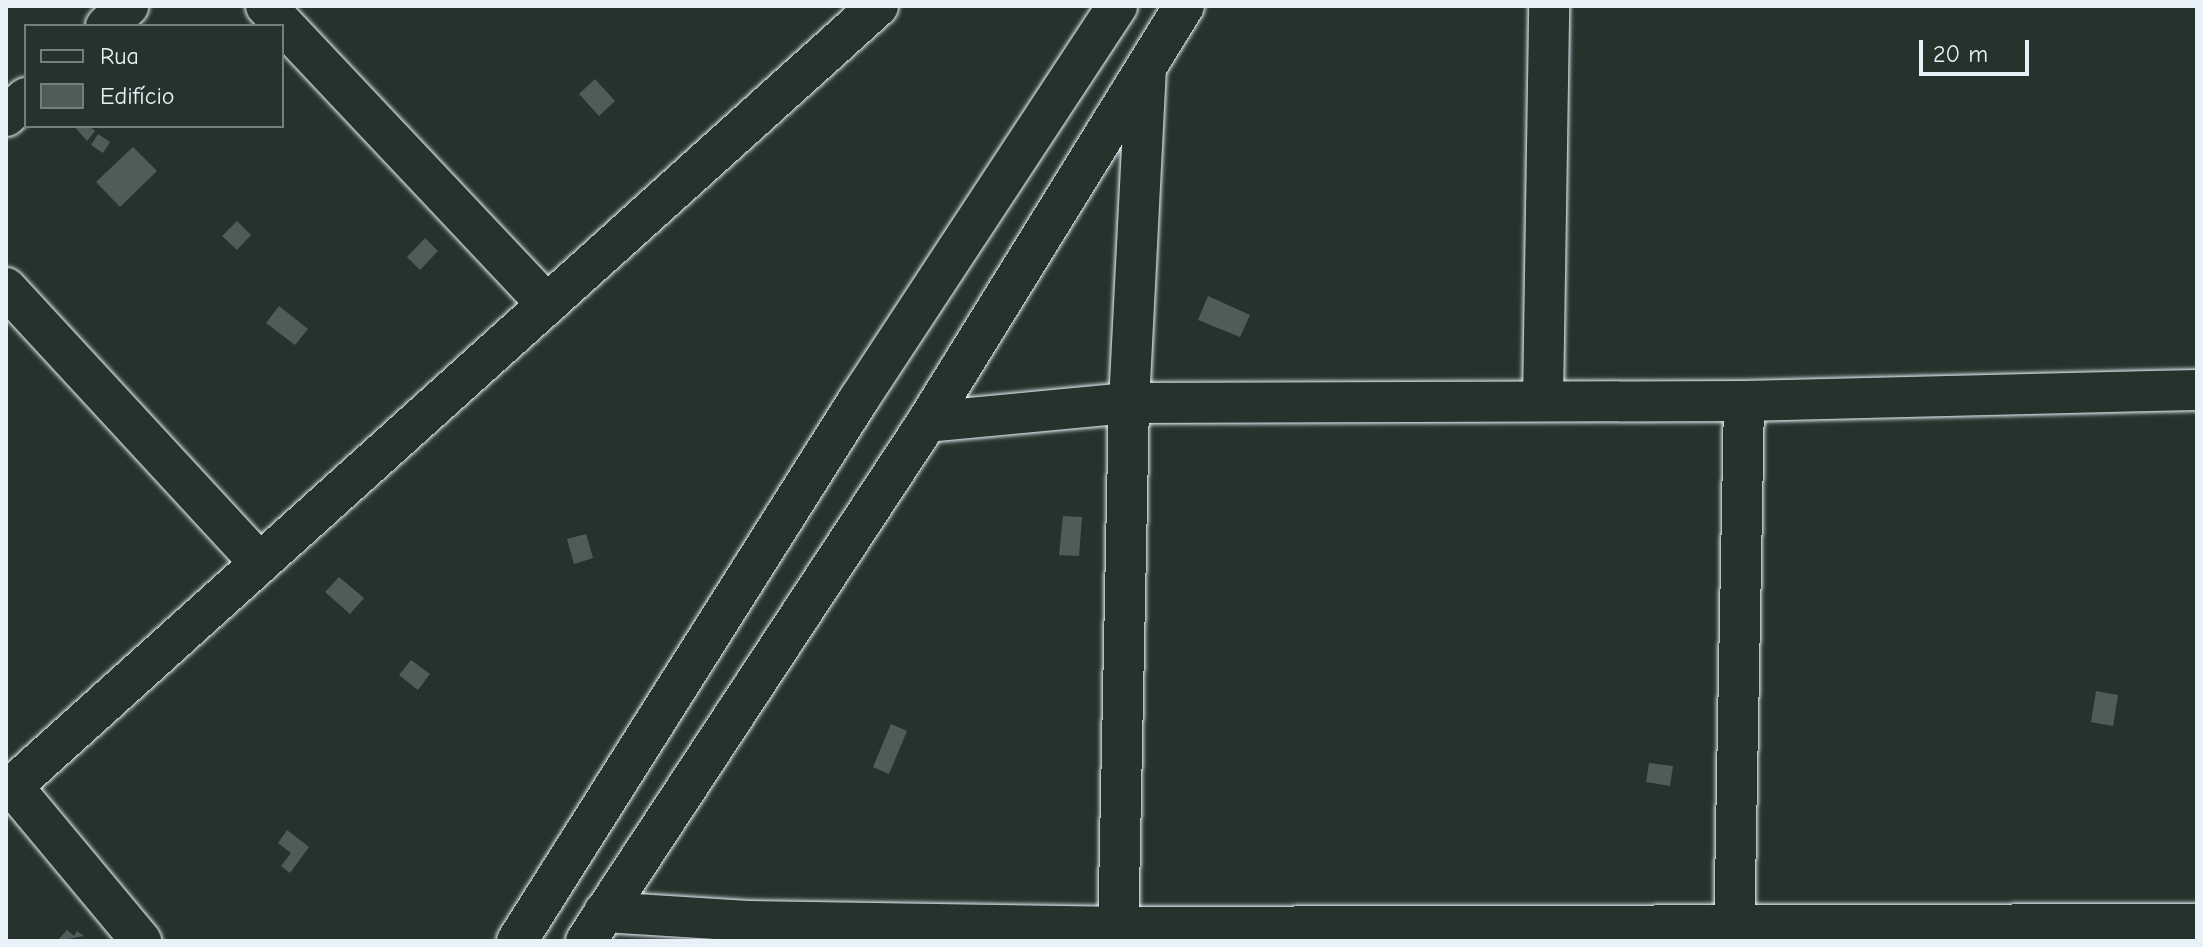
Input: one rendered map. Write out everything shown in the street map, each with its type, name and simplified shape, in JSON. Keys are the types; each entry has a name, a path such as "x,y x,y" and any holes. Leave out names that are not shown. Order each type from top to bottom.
{"street":[{"path":"108,24 128,6"},
{"path":"266,6 283,24"},
{"path":"141,941 9,789 878,6"},
{"path":"517,941 859,399 1117,6"},
{"path":"595,926 927,422 1184,6"},
{"path":"1543,401 1549,6"},
{"path":"284,25 547,304"},
{"path":"1118,934 1129,403 1147,66"},
{"path":"6,116 24,100"},
{"path":"6,288 260,563"},
{"path":"927,422 1129,403 1744,401 2197,390"},
{"path":"1734,933 1744,401"},
{"path":"595,926 748,921 1118,934 1734,933 2197,924"}],"building":[{"path":"595,79 615,101 599,116 579,94"},
{"path":"76,128 91,128 95,131 87,141"},
{"path":"98,134 110,142 103,153 91,145"},
{"path":"133,147 157,171 120,207 96,182"},
{"path":"237,221 251,235 237,250 222,236"},
{"path":"425,238 438,251 420,270 407,257"},
{"path":"1208,296 1250,315 1240,337 1198,320"},
{"path":"279,306 308,329 295,345 266,323"},
{"path":"1063,516 1082,517 1079,556 1059,555"},
{"path":"586,534 593,558 574,564 567,539"},
{"path":"339,577 364,598 350,614 325,592"},
{"path":"411,660 430,674 418,690 399,675"},
{"path":"2096,691 2118,695 2113,726 2091,722"},
{"path":"891,724 907,731 889,774 873,767"},
{"path":"1649,763 1673,766 1670,786 1646,782"},
{"path":"287,830 309,847 290,873 281,866 291,853 278,843"},
{"path":"67,930 74,936 77,931 84,936 57,941"}]}
